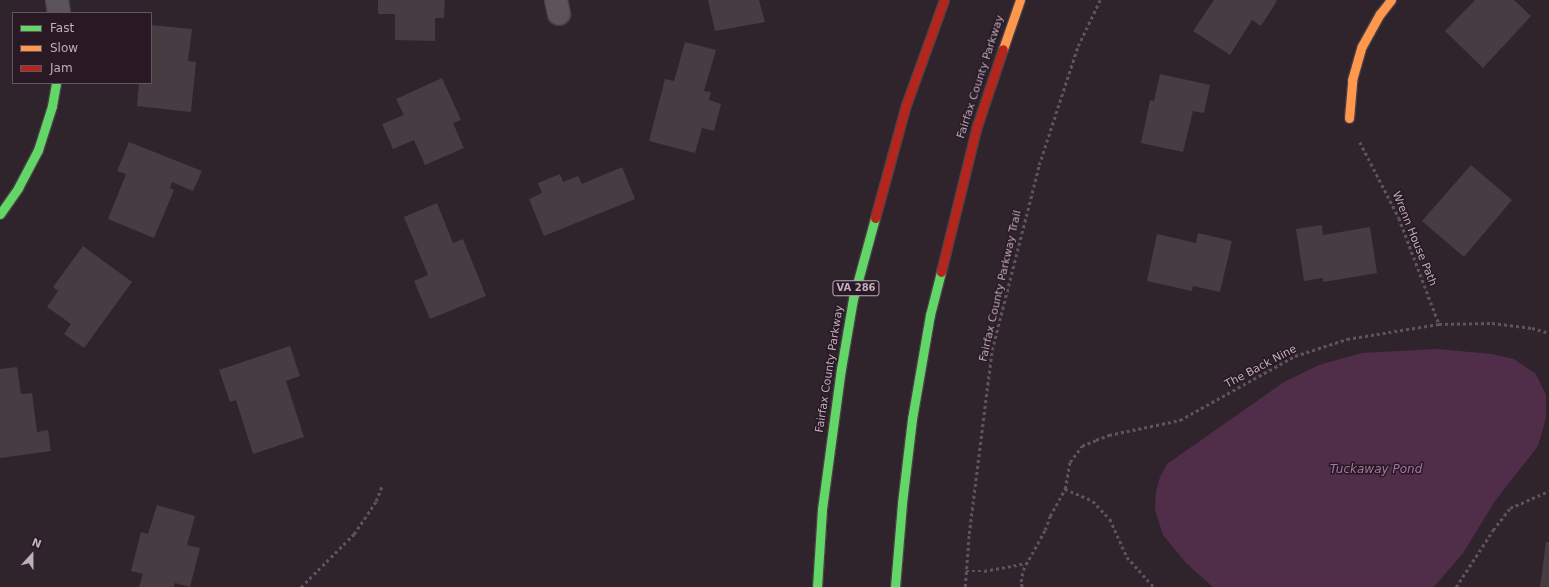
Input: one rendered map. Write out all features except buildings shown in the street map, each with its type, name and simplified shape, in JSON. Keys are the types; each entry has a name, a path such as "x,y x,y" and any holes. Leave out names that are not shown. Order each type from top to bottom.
{"main road":[{"name":"Fairfax County Parkway","path":"817,587 822,509 841,369 853,299 906,105 944,0"},
{"name":"Fairfax County Parkway","path":"895,587 902,503 912,419 930,315 976,130 1020,0"},
{"path":"1349,118 1352,80 1362,46 1380,14 1392,0"},
{"path":"0,214 18,188 38,150 52,106 56,84"}],"street":[{"path":"57,0 59,12"}],"path":[{"name":"Fairfax County Parkway Trail","path":"965,587 969,534 992,350 1039,165 1078,46 1100,0"},
{"name":"Wrenn House Path","path":"1349,118 1399,218 1439,324"},
{"name":"The Back Nine","path":"1027,563 1065,489 1070,462 1082,446 1109,435 1180,420 1295,356 1347,339 1439,324 1492,323 1532,328 1549,333"},
{"path":"301,587 354,534 376,500 382,485"},
{"path":"1065,489 1093,501 1110,519 1127,557 1154,587"},
{"path":"1456,587 1510,508 1549,491"},
{"path":"966,571 984,570 1027,563"},
{"path":"1022,587 1021,582 1023,570 1027,563"}],"water":[{"name":"Tuckaway Pond","path":"1437,349 1492,354 1514,359 1536,374 1546,395 1546,418 1538,446 1495,501 1463,553 1434,587 1213,587 1186,563 1163,535 1155,510 1156,492 1160,477 1167,464 1284,382 1319,365 1362,353"}],"traffic: fast":[{"path":"0,214 18,188 38,150 52,106 56,84"},
{"path":"817,587 822,509 841,369 853,299 875,218"},
{"path":"895,587 902,503 912,419 930,315 941,272"}],"traffic: slow":[{"path":"1003,49 1020,0"},
{"path":"1349,118 1352,80 1362,46 1380,14 1391,0"}],"traffic: jam":[{"path":"875,218 906,105 944,0"},
{"path":"941,272 976,129 1003,49"}]}
